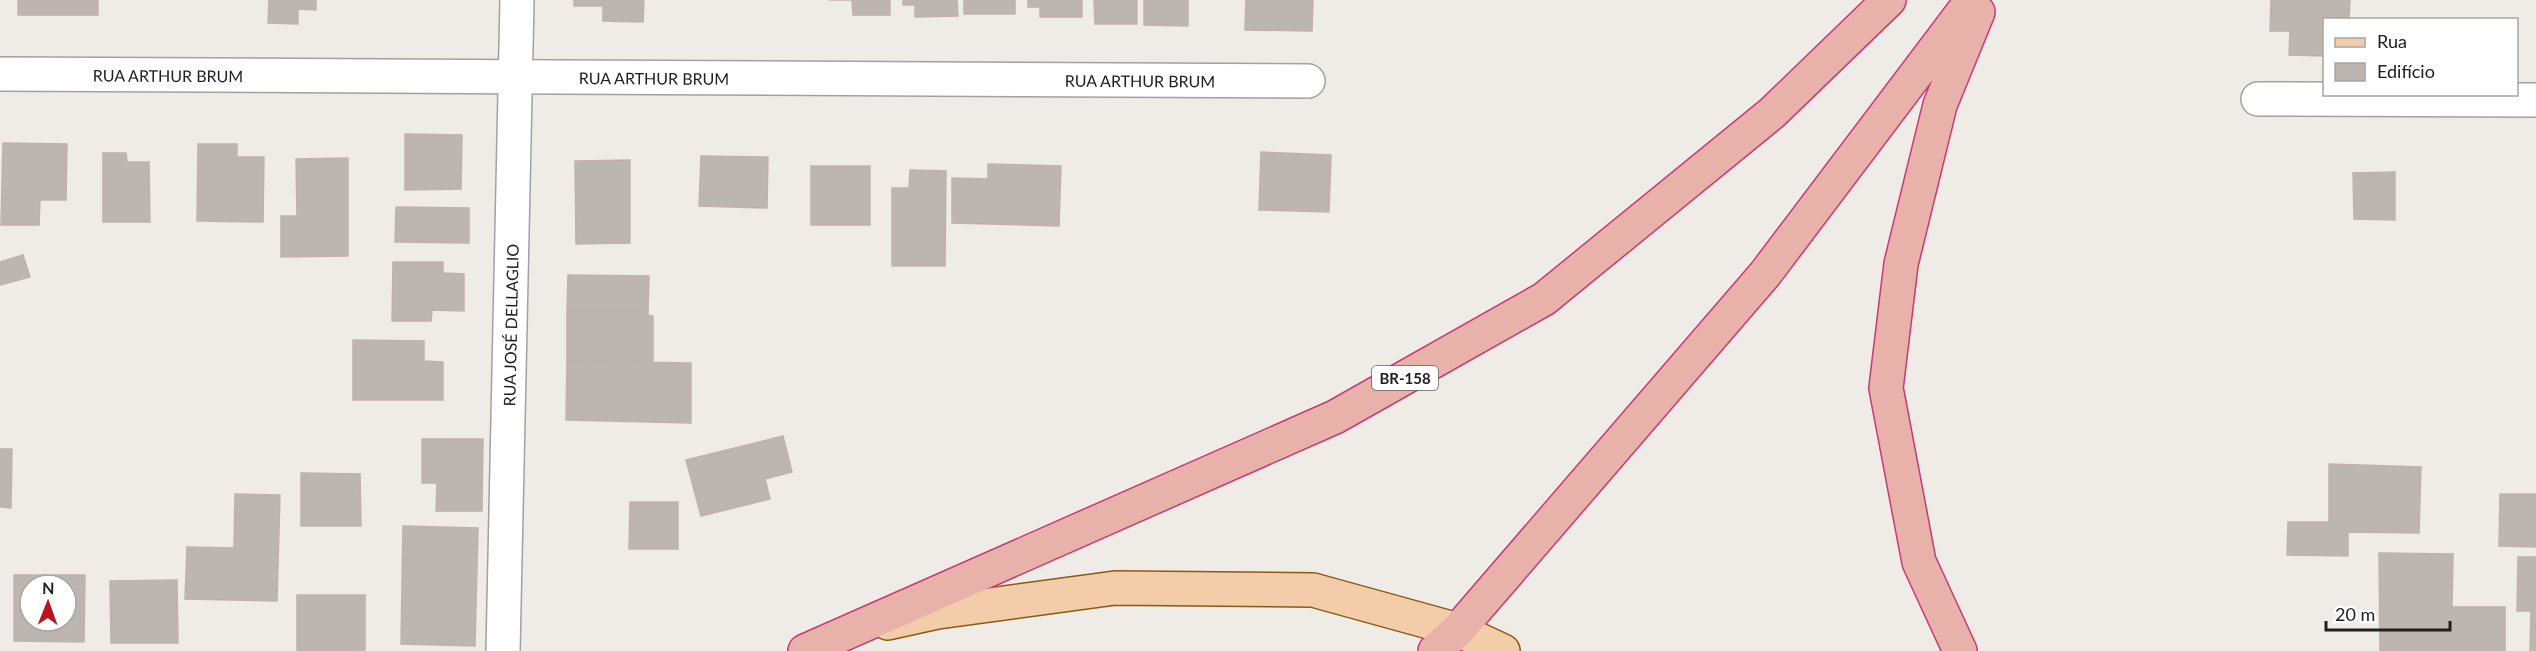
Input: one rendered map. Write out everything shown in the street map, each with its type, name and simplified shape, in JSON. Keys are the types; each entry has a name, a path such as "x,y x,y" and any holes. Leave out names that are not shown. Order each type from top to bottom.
{"highway":[{"name":"BR-158","path":"805,651 1335,417 1544,299 1772,113 1889,0"},
{"path":"1447,640 1765,274 1972,0"},
{"path":"1960,651 1919,562 1886,387 1901,264 1940,105 1983,0"}],"main road":[{"path":"843,634 938,612 1115,588 1313,590 1447,640 1503,651"}],"street":[{"name":"RUA JOSÉ DELLAGLIO","path":"503,651 517,0"},
{"name":"RUA ARTHUR BRUM","path":"0,74 1308,81"},
{"path":"2258,99 2536,100"}],"building":[{"path":"18,0 98,0 98,15 18,15"},
{"path":"269,0 316,0 316,10 298,9 298,24 268,23"},
{"path":"574,0 644,0 643,22 603,21 603,6 574,6"},
{"path":"852,0 890,0 890,15 853,15"},
{"path":"903,0 957,0 958,16 915,17 915,5 903,5"},
{"path":"964,0 1015,0 1015,14 964,14"},
{"path":"1028,0 1082,0 1082,17 1040,17 1040,7 1028,7"},
{"path":"1094,0 1137,0 1137,24 1095,24"},
{"path":"1144,0 1188,0 1188,26 1144,25"},
{"path":"1246,0 1313,0 1312,31 1245,30"},
{"path":"2271,0 2350,0 2349,18 2323,18 2323,56 2289,55 2290,31 2270,31"},
{"path":"405,134 462,135 461,189 405,190"},
{"path":"3,143 67,144 66,200 40,200 39,225 1,225"},
{"path":"198,144 237,144 237,157 264,157 263,222 197,221"},
{"path":"1261,152 1331,155 1329,212 1259,210"},
{"path":"103,153 126,153 127,162 149,162 150,222 103,222"},
{"path":"701,156 768,157 767,208 699,206"},
{"path":"348,158 348,256 281,257 281,216 297,216 296,159"},
{"path":"630,160 630,243 576,244 575,161"},
{"path":"988,164 1061,166 1059,226 952,223 952,178 988,179"},
{"path":"811,166 870,166 870,225 811,225"},
{"path":"910,170 946,171 945,266 892,266 892,188 909,188"},
{"path":"2395,172 2395,220 2354,219 2353,173"},
{"path":"396,207 469,208 469,243 395,242"},
{"path":"23,255 30,277 0,285 0,262"},
{"path":"393,262 443,262 443,273 464,274 464,311 432,310 431,321 392,321"},
{"path":"568,275 649,276 648,311 567,311"},
{"path":"567,311 648,311 648,315 653,316 653,362 567,361"},
{"path":"353,340 424,341 424,361 443,362 443,400 353,400"},
{"path":"567,361 691,363 691,423 566,420"},
{"path":"783,436 792,472 765,479 770,499 701,516 686,460"},
{"path":"422,439 483,439 482,511 436,511 437,483 422,483"},
{"path":"0,449 12,449 11,508 0,507"},
{"path":"2329,464 2421,467 2419,533 2348,532 2348,556 2287,555 2288,522 2329,522"},
{"path":"301,473 360,474 361,526 301,526"},
{"path":"235,494 280,495 277,601 185,599 187,547 234,548"},
{"path":"2500,494 2536,494 2536,547 2499,546"},
{"path":"630,502 678,502 678,549 629,549"},
{"path":"403,526 478,528 475,646 401,644"},
{"path":"2379,553 2453,554 2452,607 2505,607 2505,651 2380,651"},
{"path":"2518,557 2536,557 2536,651 2530,651 2531,611 2517,611"},
{"path":"14,575 18,575 18,633 78,633 78,575 85,575 84,642 14,641"},
{"path":"177,580 178,643 111,643 110,581"},
{"path":"297,595 365,595 365,650 297,651"}]}
